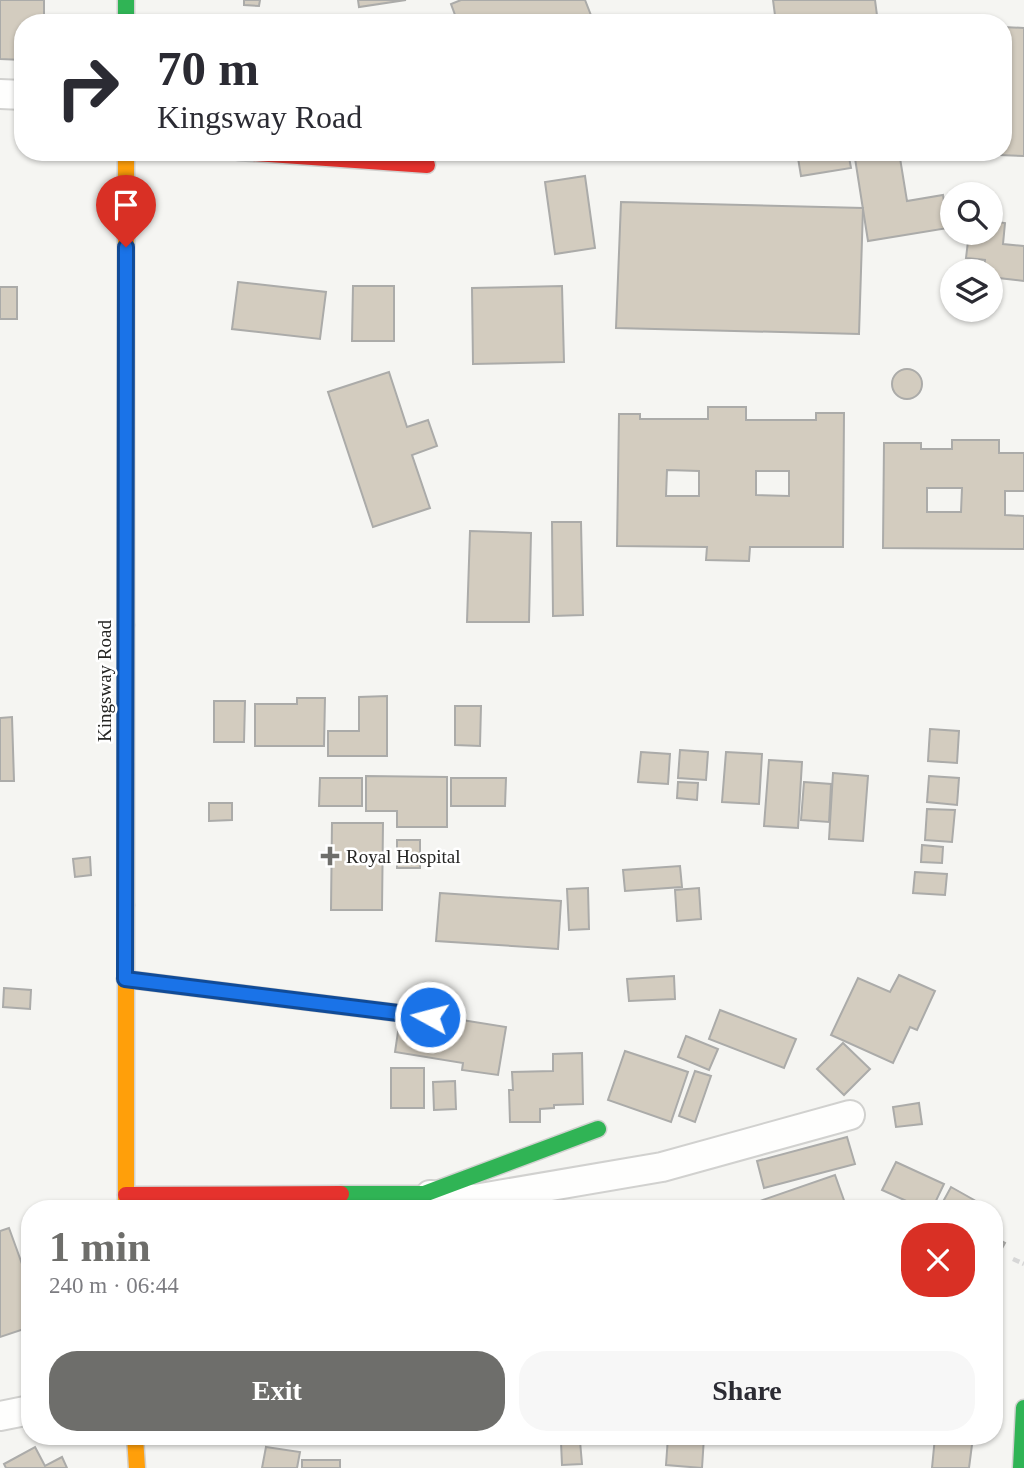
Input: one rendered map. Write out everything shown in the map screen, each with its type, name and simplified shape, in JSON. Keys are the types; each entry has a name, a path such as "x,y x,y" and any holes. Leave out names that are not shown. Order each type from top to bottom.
{"main road":[{"name":"Kingsway Road","path":"126,161 126,1200"},
{"path":"369,161 427,165"},
{"path":"125,979 430,1017"},
{"path":"200,1200 424,1194 598,1129"},
{"path":"1021,1468 1024,1408"},
{"path":"136,1445 137,1468"}],"street":[{"path":"424,1194 475,1199 662,1167 850,1115"},
{"path":"0,1416 21,1412"}],"path":[{"path":"1013,1259 1024,1264"}],"building":[{"path":"0,0 44,0 44,14 14,14 14,60 0,59"},
{"path":"244,0 260,0 259,6 244,5"},
{"path":"358,0 406,0 359,7"},
{"path":"461,0 585,0 590,14 455,14 451,4"},
{"path":"773,0 875,0 877,14 775,14"},
{"path":"1012,27 1024,28 1024,156 1012,156"},
{"path":"798,161 850,161 851,168 801,176"},
{"path":"855,161 900,161 907,201 940,196 940,229 868,241"},
{"path":"585,176 595,248 555,254 545,182"},
{"path":"621,202 863,208 859,334 616,328"},
{"path":"968,245 1024,246 1024,281 1003,279 1003,259 966,258"},
{"path":"238,282 326,292 320,339 232,329"},
{"path":"353,286 394,286 394,341 352,341"},
{"path":"562,286 564,362 473,364 472,288"},
{"path":"0,287 17,287 17,319 0,319"},
{"path":"907,369 913,370 921,378 921,390 913,398 907,399 901,398 893,390 892,384 893,378 901,370"},
{"path":"389,372 407,427 428,420 437,446 412,455 430,508 373,527 328,392"},
{"path":"708,407 746,407 746,420 816,420 816,413 844,413 843,547 750,547 749,561 706,560 707,547 617,546 619,414 640,414 640,419 708,419","holes":["667,470 699,471 699,496 666,496","756,471 789,471 789,496 756,495"]},
{"path":"952,440 999,440 999,453 1024,453 1024,491 1005,491 1005,515 1024,516 1024,549 883,548 884,443 921,443 921,449 952,449","holes":["927,488 962,488 961,512 927,512"]},
{"path":"552,522 581,522 583,615 553,616"},
{"path":"470,531 531,533 529,622 467,622"},
{"path":"387,696 387,756 328,756 328,731 359,731 359,697"},
{"path":"297,698 325,698 324,746 255,746 255,704 297,704"},
{"path":"214,701 245,701 244,742 214,742"},
{"path":"455,706 481,706 480,746 455,745"},
{"path":"12,717 14,781 0,781 0,718"},
{"path":"930,729 959,731 957,763 928,761"},
{"path":"680,750 708,752 706,780 678,778"},
{"path":"641,752 670,754 668,784 638,782"},
{"path":"726,752 762,754 759,804 722,802"},
{"path":"769,760 802,762 798,828 764,826"},
{"path":"833,773 868,776 863,841 829,839"},
{"path":"366,776 447,777 447,827 397,827 397,811 366,811"},
{"path":"929,776 959,778 957,805 927,802"},
{"path":"320,778 362,778 362,806 319,806"},
{"path":"451,778 506,778 505,806 451,806"},
{"path":"678,782 698,783 697,800 677,798"},
{"path":"804,782 831,784 829,822 801,820"},
{"path":"209,803 232,803 232,820 209,821"},
{"path":"927,809 955,810 952,842 925,840"},
{"path":"332,823 383,823 382,910 331,910"},
{"path":"397,840 420,840 420,868 397,868"},
{"path":"922,845 943,847 942,863 921,862"},
{"path":"90,857 91,875 75,877 73,859"},
{"path":"680,866 682,887 625,891 623,870"},
{"path":"915,872 947,874 945,895 913,893"},
{"path":"588,888 589,929 569,930 567,889"},
{"path":"699,888 701,919 677,921 675,890"},
{"path":"440,893 561,901 558,949 436,941"},
{"path":"899,975 935,991 917,1030 910,1027 893,1063 831,1035 858,978 890,992"},
{"path":"674,976 675,999 629,1001 627,979"},
{"path":"4,988 31,990 30,1009 3,1007"},
{"path":"720,1010 796,1039 784,1068 709,1039"},
{"path":"437,1016 506,1027 498,1075 462,1070 463,1063 395,1052 399,1025"},
{"path":"686,1036 718,1049 709,1070 678,1057"},
{"path":"843,1043 870,1069 844,1095 817,1069"},
{"path":"625,1051 688,1072 671,1122 608,1100"},
{"path":"582,1053 583,1104 554,1105 554,1108 540,1109 540,1122 510,1122 509,1090 513,1090 512,1072 553,1071 553,1054"},
{"path":"391,1068 424,1068 424,1108 391,1108"},
{"path":"695,1071 711,1076 695,1122 679,1116"},
{"path":"455,1081 456,1109 434,1110 433,1082"},
{"path":"919,1103 922,1124 896,1127 893,1107"},
{"path":"847,1137 855,1164 764,1188 757,1161"},
{"path":"896,1162 944,1184 936,1200 904,1200 882,1190"},
{"path":"835,1175 844,1200 763,1200"},
{"path":"951,1187 974,1200 944,1200"},
{"path":"9,1228 21,1261 21,1330 0,1337 0,1231"},
{"path":"561,1445 580,1445 582,1464 562,1465"},
{"path":"667,1445 703,1445 702,1468 666,1465"},
{"path":"934,1445 972,1445 969,1468 932,1468"},
{"path":"35,1447 45,1466 62,1457 67,1468 6,1468 4,1464"},
{"path":"266,1447 300,1452 297,1468 262,1468"},
{"path":"302,1460 340,1460 340,1468 302,1468"}],"traffic: fast":[{"path":"126,0 126,14"},
{"path":"341,1194 424,1194 598,1129"},
{"path":"1021,1468 1024,1408"}],"traffic: slow":[{"path":"126,161 126,625"},
{"path":"126,905 126,1200"},
{"path":"125,979 430,1017"},
{"path":"136,1445 137,1468"}],"traffic: jam":[{"path":"369,161 427,165"},
{"path":"126,625 126,905"},
{"path":"126,1195 341,1194"}],"place":[{"name":"Royal Hospital","path":"330,856"}],"route":[{"path":"126,247 125,979 430,1017"}]}
